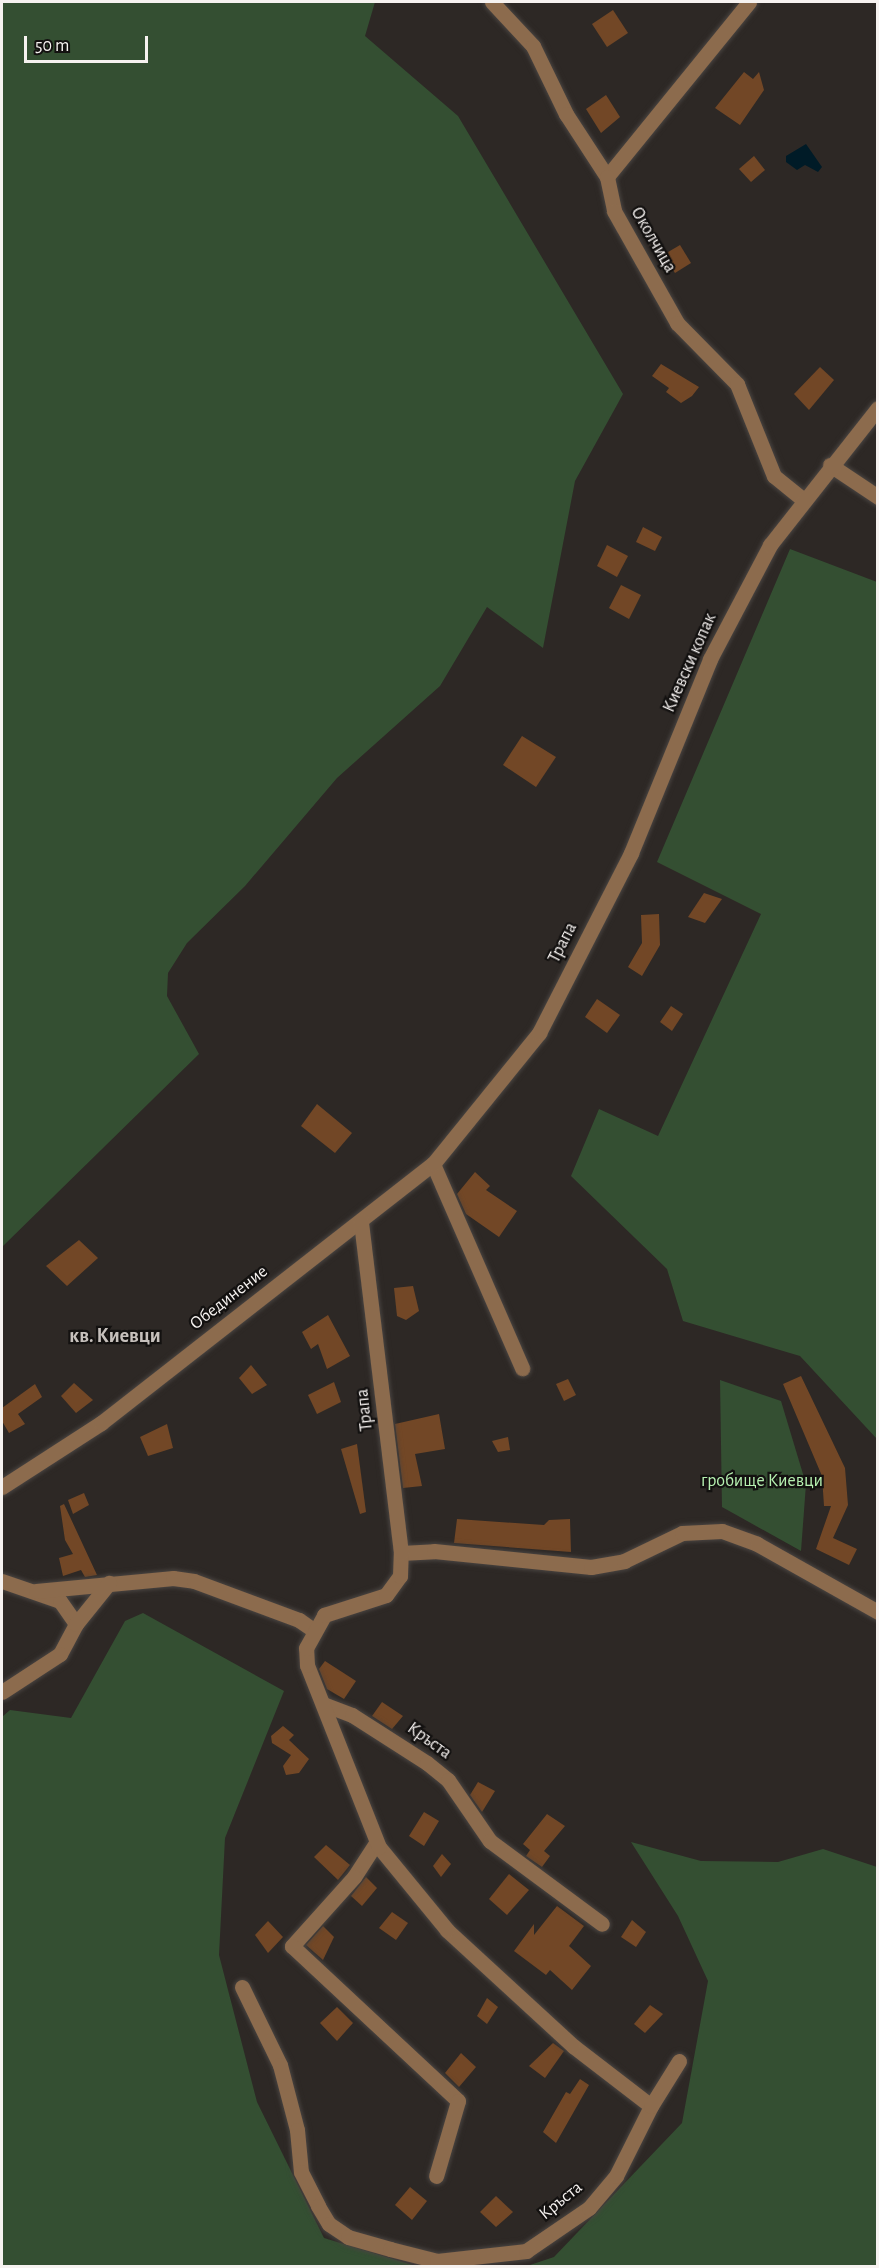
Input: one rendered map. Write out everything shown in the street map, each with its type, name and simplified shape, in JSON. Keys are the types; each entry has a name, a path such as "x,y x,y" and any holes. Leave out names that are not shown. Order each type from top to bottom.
{"street":[{"path":"492,2 533,46 566,114 607,177 749,2"},
{"name":"Околчица","path":"607,177 614,211 677,323 738,384 774,476 802,499"},
{"name":"Киевски копак","path":"632,853 710,659 770,545 802,499 878,408"},
{"path":"830,465 878,497"},
{"name":"Трапа","path":"401,1553 361,1221 433,1164 539,1033 632,853"},
{"path":"433,1164 522,1368"},
{"name":"Обединение","path":"2,1487 101,1423 361,1221"},
{"path":"651,2106 573,2046 447,1930 376,1843 307,1665 306,1648 312,1629 339,1606 386,1595 400,1576 401,1553 434,1551 591,1567 624,1561 682,1533 722,1531 757,1544 878,1612"},
{"path":"36,1591 142,1579 194,1581 312,1629"},
{"path":"2,1581 36,1591 67,1607 76,1624"},
{"path":"2,1692 60,1654 76,1624 109,1583"},
{"name":"Кръста","path":"323,1704 352,1714 428,1763 448,1780 490,1841 602,1924"},
{"path":"376,1843 354,1877 292,1946 458,2101 436,2176"},
{"name":"Кръста","path":"242,1988 280,2065 297,2130 301,2172 328,2224 348,2237 390,2249 455,2261 526,2251 589,2208 615,2176 651,2106 679,2061"}],"green space":[{"path":"2,2 375,2 365,36 458,116 623,394 575,481 543,648 487,607 440,686 337,778 245,886 187,943 168,973 167,996 199,1054 2,1247"},
{"path":"790,549 877,582 877,1439 800,1356 683,1321 667,1269 571,1176 599,1109 658,1136 761,914 657,862"},
{"name":"гробище Киевци","path":"720,1380 781,1401 806,1484 801,1551 722,1507"},
{"path":"143,1613 284,1691 225,1838 219,1955 257,2102 324,2238 416,2266 2,2266 2,1717 10,1710 71,1718 125,1621"},
{"path":"631,1842 701,1861 778,1862 823,1849 877,1867 877,2266 527,2266 554,2257 682,2123 708,1981 678,1916"}],"water":[{"path":"806,144 822,167 818,172 805,165 797,170 786,162 786,156"}],"building":[{"path":"613,10 628,33 607,47 592,24"},
{"path":"744,72 753,79 759,72 764,90 740,125 715,108"},
{"path":"606,95 620,117 601,133 586,109"},
{"path":"754,156 765,170 751,182 739,169"},
{"path":"680,245 691,263 675,273 663,255"},
{"path":"661,364 699,387 692,396 681,403 666,392 669,388 652,376"},
{"path":"820,367 834,380 809,410 794,394"},
{"path":"643,527 662,537 655,551 636,542"},
{"path":"607,545 628,556 617,577 597,566"},
{"path":"621,585 641,595 629,619 609,608"},
{"path":"522,736 556,757 536,787 503,765"},
{"path":"704,893 722,899 705,923 688,917"},
{"path":"659,914 660,945 642,976 628,967 642,943 641,915"},
{"path":"597,999 620,1015 607,1033 585,1017"},
{"path":"671,1006 683,1014 672,1031 660,1022"},
{"path":"317,1104 352,1133 335,1153 301,1126"},
{"path":"475,1172 490,1186 486,1190 517,1211 499,1237 466,1214 457,1194"},
{"path":"79,1240 98,1258 67,1286 46,1266"},
{"path":"413,1286 419,1311 406,1320 397,1316 394,1288"},
{"path":"328,1315 350,1356 327,1369 318,1344 311,1349 302,1332"},
{"path":"251,1365 267,1385 252,1394 239,1378"},
{"path":"801,1376 845,1468 848,1505 833,1538 857,1549 849,1565 816,1549 831,1506 824,1506 822,1476 783,1384"},
{"path":"568,1379 576,1395 564,1401 556,1384"},
{"path":"334,1382 341,1402 317,1414 308,1395"},
{"path":"74,1383 93,1400 76,1413 61,1396"},
{"path":"35,1384 42,1397 18,1414 25,1424 9,1433 2,1421 2,1408"},
{"path":"439,1414 445,1449 415,1454 422,1486 403,1488 395,1424"},
{"path":"167,1424 173,1448 148,1456 140,1437"},
{"path":"508,1437 510,1450 498,1452 492,1441"},
{"path":"357,1444 366,1512 360,1514 341,1449"},
{"path":"84,1493 89,1505 73,1514 68,1500"},
{"path":"64,1504 97,1575 85,1577 81,1570 63,1576 59,1558 73,1554 65,1540 60,1506"},
{"path":"457,1519 544,1525 549,1520 570,1519 571,1552 454,1543"},
{"path":"325,1661 356,1681 344,1699 327,1689 319,1669"},
{"path":"382,1702 403,1716 392,1729 372,1716"},
{"path":"283,1726 294,1735 289,1740 309,1759 299,1773 286,1775 283,1766 291,1755 272,1743 271,1736"},
{"path":"478,1782 495,1791 482,1812 470,1795"},
{"path":"424,1812 439,1821 424,1846 409,1836"},
{"path":"547,1814 565,1826 544,1851 550,1856 542,1867 526,1856 530,1850 523,1844"},
{"path":"326,1845 350,1865 338,1880 314,1857"},
{"path":"442,1854 451,1864 441,1877 433,1866"},
{"path":"509,1874 529,1890 507,1915 489,1899"},
{"path":"366,1877 377,1888 362,1906 351,1896"},
{"path":"557,1906 584,1926 569,1946 591,1966 572,1990 550,1970 546,1975 514,1951 534,1924 534,1935"},
{"path":"392,1912 408,1923 396,1940 379,1928"},
{"path":"632,1920 646,1932 636,1947 621,1937"},
{"path":"268,1921 283,1937 268,1953 255,1935"},
{"path":"323,1926 334,1937 323,1960 306,1945"},
{"path":"487,1998 498,2007 487,2024 477,2016"},
{"path":"650,2005 663,2014 645,2033 634,2024"},
{"path":"337,2007 353,2023 337,2041 320,2023"},
{"path":"553,2043 564,2051 545,2078 529,2066"},
{"path":"461,2053 476,2067 459,2087 445,2073"},
{"path":"580,2079 589,2085 556,2143 543,2132 566,2092 570,2094"},
{"path":"410,2187 427,2201 412,2220 395,2205"},
{"path":"496,2196 513,2212 496,2227 480,2212"}],"district":[{"name":"кв. Киевци","path":"115,1336"}]}
